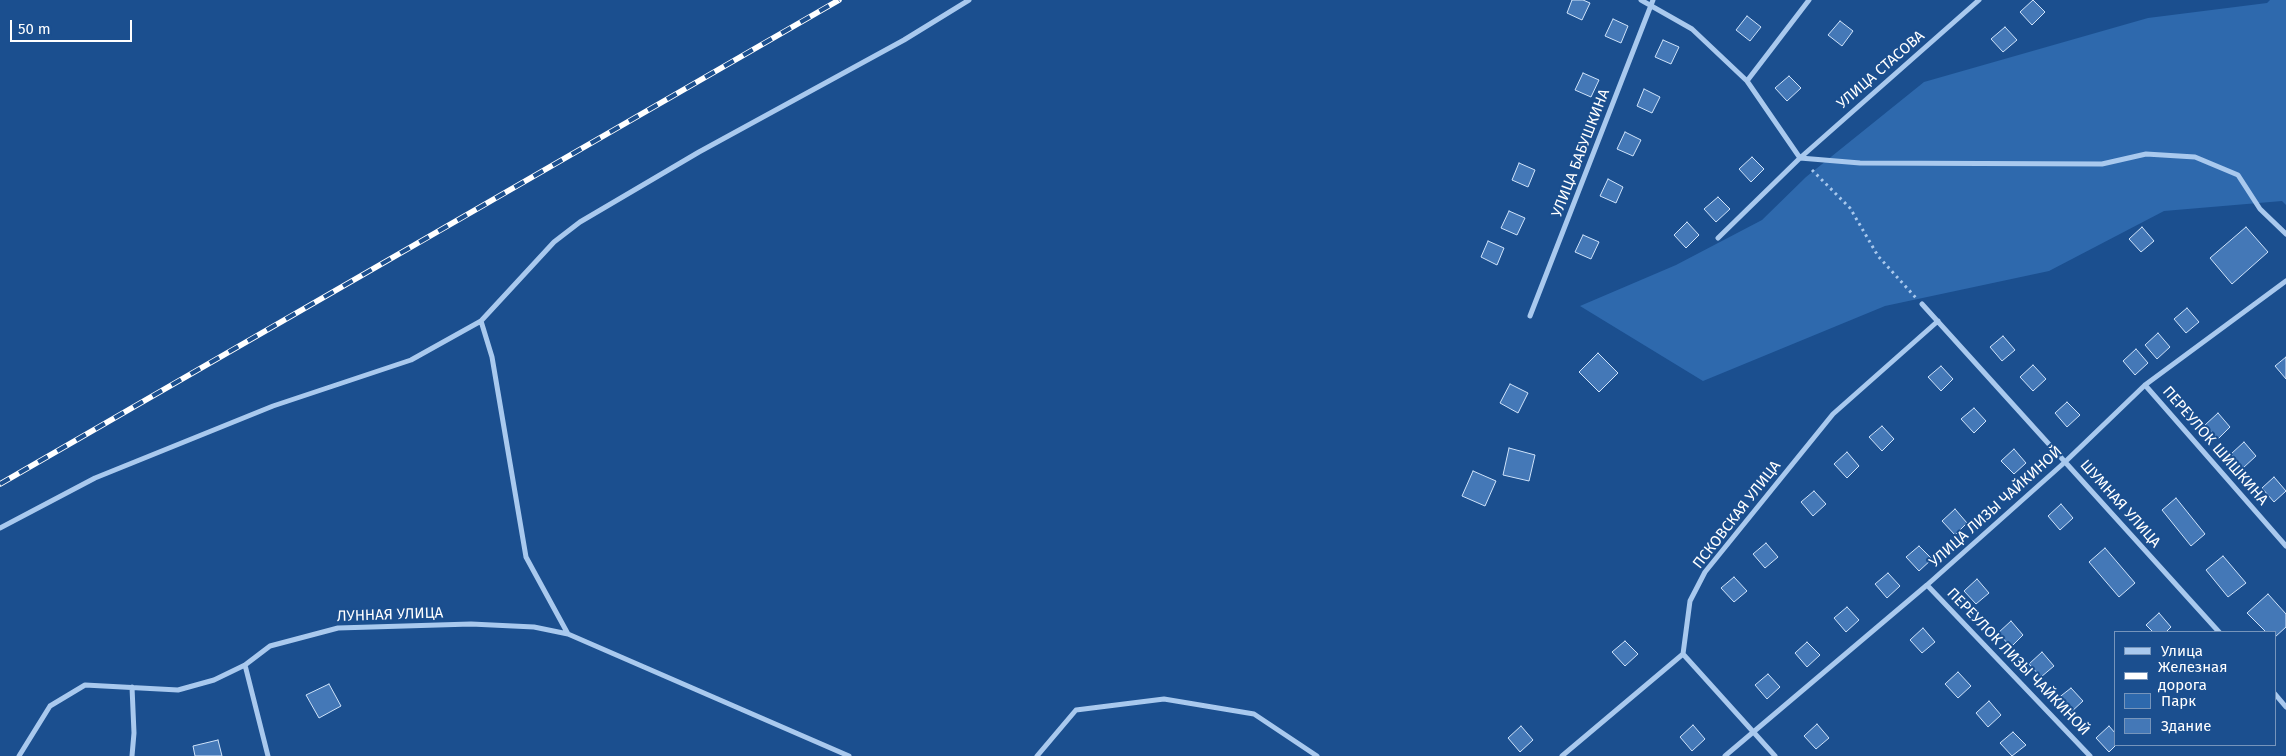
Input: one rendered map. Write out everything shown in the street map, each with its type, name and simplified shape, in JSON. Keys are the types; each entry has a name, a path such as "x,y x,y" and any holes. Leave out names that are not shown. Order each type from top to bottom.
{"street":[{"path":"0,528 95,478 273,406 411,360 482,322 554,242 580,222 699,152 904,40 969,0"},
{"path":"1641,0 1652,3 1692,29 1747,81 1800,158 1860,163 2102,164 2146,154 2195,157 2238,175 2260,208 2286,234"},
{"path":"1747,81 1808,0"},
{"name":"УЛИЦА СТАСОВА","path":"1718,238 1800,158 1979,0"},
{"name":"УЛИЦА БАБУШКИНА","path":"1530,316 1652,3"},
{"name":"УЛИЦА ЛИЗЫ ЧАЙКИНОЙ","path":"1725,756 1927,585 2065,462 2145,385 2286,281"},
{"name":"ШУМНАЯ УЛИЦА","path":"1922,304 2217,631"},
{"name":"ПСКОВСКАЯ УЛИЦА","path":"1683,654 1690,601 1705,572 1833,414 1938,321"},
{"path":"482,322 492,357 526,557 568,634"},
{"name":"ПЕРЕУЛОК ШИШКИНА","path":"2145,385 2286,546"},
{"name":"ПЕРЕУЛОК ЛИЗЫ ЧАЙКИНОЙ","path":"1927,585 2090,756"},
{"name":"ЛУННАЯ УЛИЦА","path":"19,756 50,706 85,685 178,690 214,680 245,665 270,646 338,628 471,624 534,627 568,634 849,756"},
{"path":"1562,756 1683,654 1775,756"},
{"path":"245,665 268,756"},
{"path":"132,687 134,733 132,756"},
{"path":"2276,695 2286,707"},
{"path":"1036,756 1076,710 1164,700 1254,714 1318,756"}],"path":[{"path":"1800,158 1850,208 1878,256 1922,304"}],"green space":[{"path":"2270,0 2286,0 2286,205 2282,201 2164,211 2049,271 1885,306 1703,381 1580,306 1676,265 1762,220 1806,177 1924,82 2148,18 2267,3"}],"building":[{"path":"1572,0 1583,0 1590,3 1582,20 1567,13"},
{"path":"2033,0 2045,12 2032,25 2020,12"},
{"path":"1747,16 1761,27 1750,41 1736,30"},
{"path":"1613,19 1628,26 1621,43 1605,36"},
{"path":"1840,21 1853,31 1842,46 1828,35"},
{"path":"2005,27 2017,40 2003,52 1991,39"},
{"path":"1663,40 1679,47 1671,64 1655,57"},
{"path":"1583,73 1599,80 1591,97 1575,90"},
{"path":"1789,76 1801,88 1787,101 1775,88"},
{"path":"1644,89 1660,97 1652,113 1637,106"},
{"path":"1625,132 1641,140 1633,156 1617,149"},
{"path":"1752,157 1764,169 1751,182 1739,169"},
{"path":"1519,163 1535,170 1528,187 1512,180"},
{"path":"1608,179 1623,187 1616,203 1600,196"},
{"path":"1718,197 1730,209 1716,222 1704,209"},
{"path":"1509,211 1525,218 1517,235 1501,228"},
{"path":"1687,222 1699,235 1686,248 1674,235"},
{"path":"2142,227 2154,241 2141,252 2129,239"},
{"path":"2246,227 2268,252 2232,284 2210,258"},
{"path":"1583,235 1599,242 1591,259 1575,252"},
{"path":"1488,241 1504,248 1497,265 1481,257"},
{"path":"2187,308 2199,322 2186,333 2174,319"},
{"path":"2158,333 2170,347 2157,359 2145,345"},
{"path":"2003,336 2015,350 2002,361 1990,347"},
{"path":"2136,349 2148,363 2135,375 2123,361"},
{"path":"1598,353 1618,373 1599,392 1579,372"},
{"path":"2286,357 2286,379 2275,366"},
{"path":"2033,365 2046,379 2033,391 2020,377"},
{"path":"1941,366 1953,379 1941,391 1928,377"},
{"path":"1510,384 1528,393 1518,413 1500,403"},
{"path":"2067,402 2080,415 2067,427 2055,413"},
{"path":"1974,408 1986,421 1974,433 1961,419"},
{"path":"2218,413 2230,427 2218,439 2205,425"},
{"path":"1882,426 1894,439 1882,451 1869,437"},
{"path":"2244,442 2256,456 2243,468 2231,454"},
{"path":"1509,448 1535,455 1529,481 1503,475"},
{"path":"2014,449 2026,463 2014,474 2001,461"},
{"path":"1847,452 1859,466 1847,478 1834,464"},
{"path":"1473,471 1496,481 1485,506 1462,496"},
{"path":"2274,477 2286,491 2274,502 2262,488"},
{"path":"1814,491 1826,504 1813,516 1801,502"},
{"path":"2176,498 2205,534 2191,546 2162,510"},
{"path":"2061,504 2073,518 2060,530 2048,516"},
{"path":"1955,509 1967,523 1955,535 1942,521"},
{"path":"1766,543 1778,557 1765,568 1753,554"},
{"path":"1919,546 1932,559 1919,571 1906,557"},
{"path":"2105,548 2135,583 2119,597 2089,562"},
{"path":"2223,556 2246,583 2228,597 2206,570"},
{"path":"1888,573 1900,586 1887,598 1875,584"},
{"path":"1734,577 1747,591 1734,602 1721,588"},
{"path":"1977,579 1989,593 1976,604 1964,591"},
{"path":"2268,594 2286,614 2286,627 2276,636 2276,631 2265,631 2247,613"},
{"path":"1847,607 1859,620 1846,632 1834,618"},
{"path":"2159,613 2171,627 2167,631 2152,631 2146,625"},
{"path":"2011,621 2023,635 2011,647 1998,633"},
{"path":"1923,628 1935,642 1922,653 1910,640"},
{"path":"1625,641 1638,654 1625,666 1612,652"},
{"path":"1807,642 1820,655 1807,667 1795,653"},
{"path":"2042,652 2054,666 2041,677 2029,664"},
{"path":"1958,672 1971,686 1958,698 1945,684"},
{"path":"1768,674 1780,687 1767,699 1755,685"},
{"path":"329,684 341,706 319,718 306,695"},
{"path":"2071,688 2083,701 2070,713 2057,699"},
{"path":"1989,701 2001,715 1988,727 1976,713"},
{"path":"1817,724 1829,738 1816,749 1804,736"},
{"path":"1693,725 1705,739 1692,751 1680,737"},
{"path":"1521,726 1533,740 1520,752 1508,738"},
{"path":"2109,726 2114,732 2115,746 2109,752 2096,738"},
{"path":"2013,732 2026,745 2012,756 2000,743"},
{"path":"218,740 222,756 195,756 193,746"}],"railway":[{"path":"0,484 839,0"}]}
